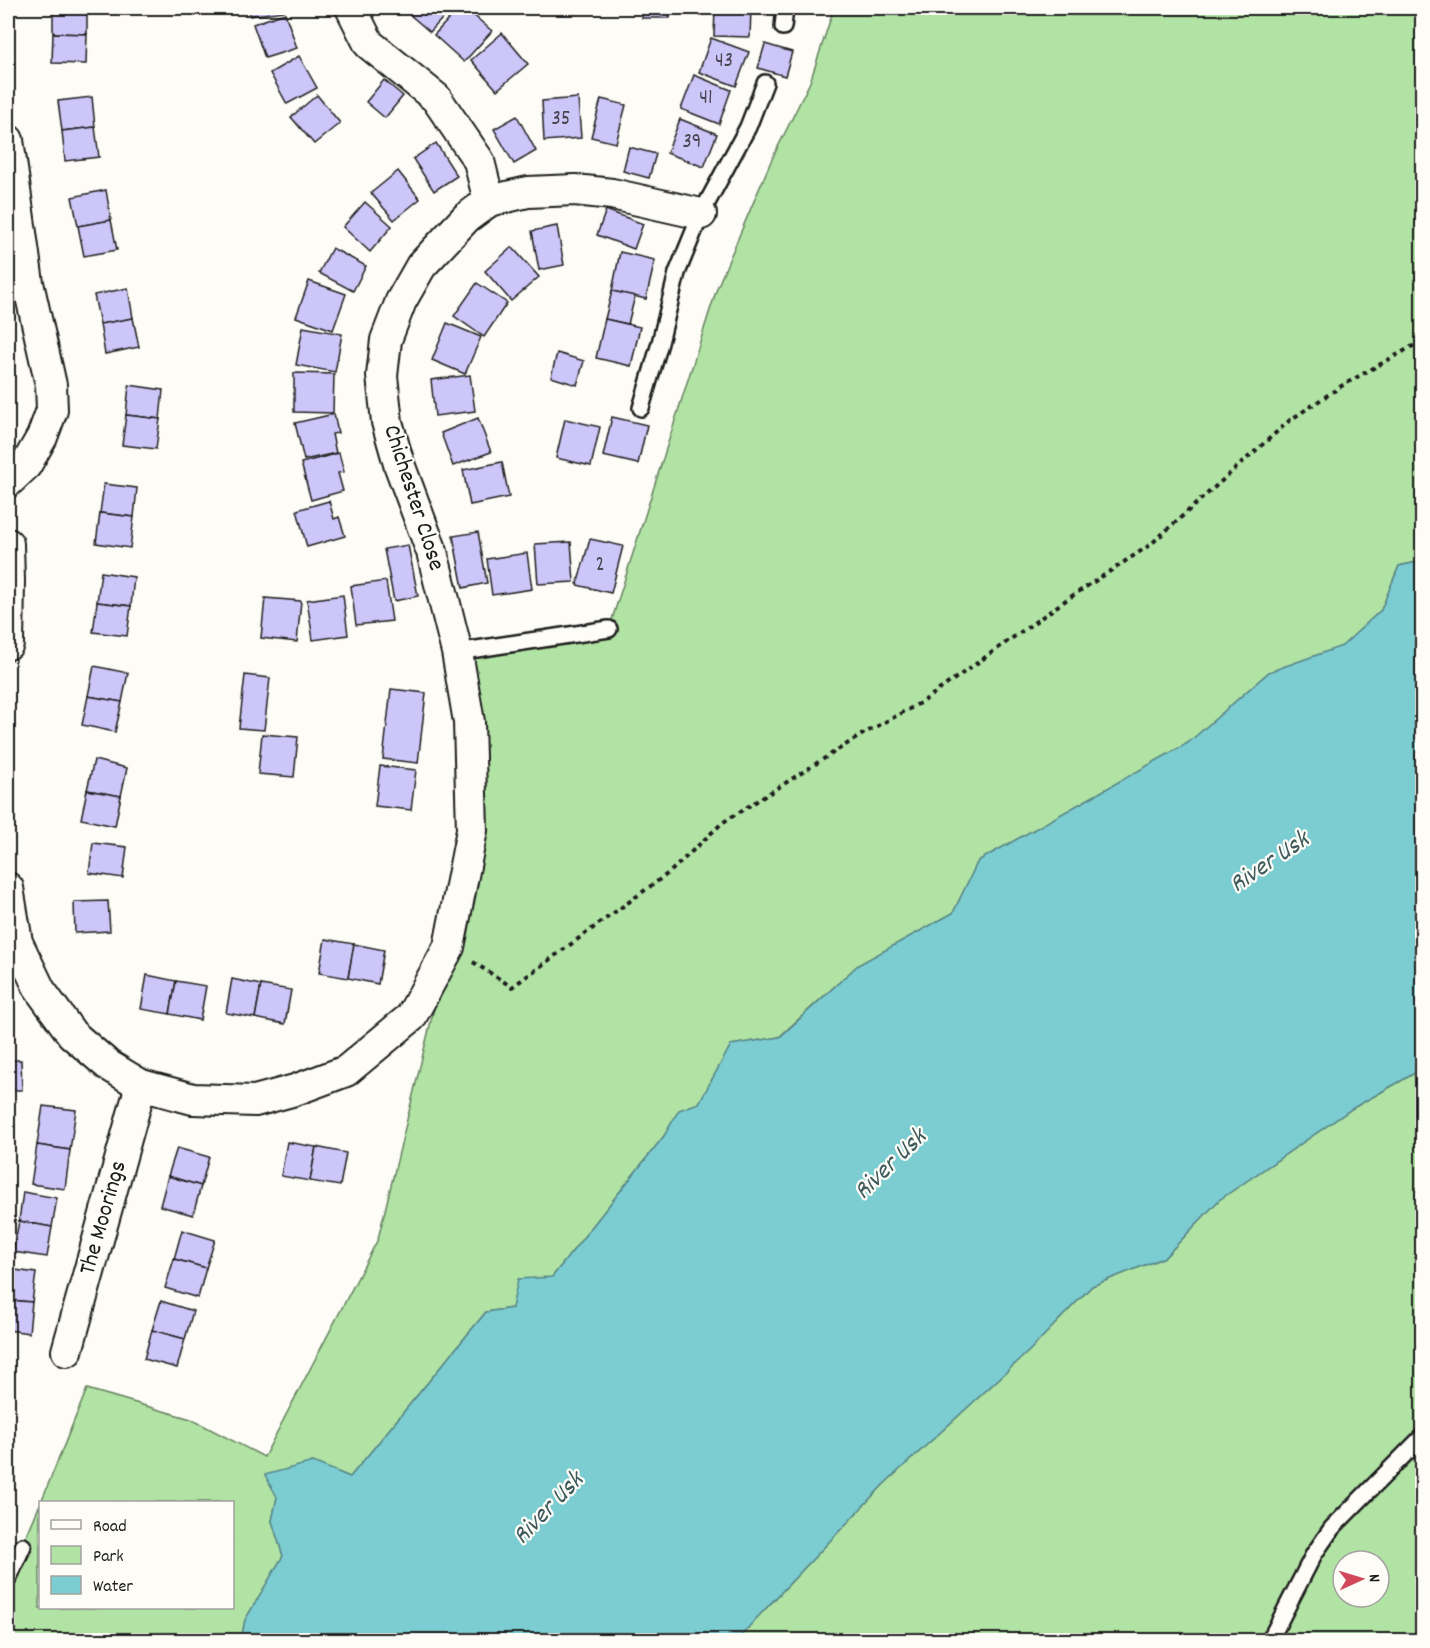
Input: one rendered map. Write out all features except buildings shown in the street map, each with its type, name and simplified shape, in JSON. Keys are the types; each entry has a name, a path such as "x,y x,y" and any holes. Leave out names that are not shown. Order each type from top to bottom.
{"street":[{"path":"351,8 369,44 436,98 479,161 489,201"},
{"path":"8,140 28,283 51,385 52,410 42,436 26,465 8,482"},
{"name":"Chichester Close","path":"449,947 472,830 469,722 457,652 432,552 399,464 390,432 382,376 386,340 401,301 421,266 466,218 489,201 528,192 575,190 612,194 700,214"},
{"path":"8,544 8,644"},
{"path":"8,888 17,942 40,990 72,1034 108,1065 141,1085 193,1099 255,1101 295,1090 346,1071 411,1017 449,947"},
{"name":"The Moorings","path":"67,1351 141,1085"}],"lane":[{"path":"783,27 785,8"},
{"path":"641,408 677,273 700,214 748,127 765,83"},
{"path":"457,652 609,629"},
{"path":"1270,1641 1314,1554 1332,1528 1422,1437"},
{"path":"8,1579 23,1546"}],"path":[{"path":"449,947 512,987 670,872 722,823 863,734 922,702 1066,600 1150,545 1290,420 1343,385 1422,341"}],"green space":[{"path":"834,8 1422,8 1422,561 1399,566 1381,610 1342,647 1269,672 1188,743 978,861 953,913 858,965 779,1037 731,1045 699,1103 679,1110 664,1136 552,1277 512,1308 486,1312 350,1477 312,1462 277,1497 272,1521 283,1556 245,1620 241,1640 8,1640 8,1579 39,1506 39,1609 234,1609 234,1501 41,1501 87,1389 191,1419 264,1457 378,1239 449,947 472,830 457,652 609,629 717,288 771,161 810,82"},
{"path":"1422,1069 1422,1640 738,1640 883,1485 1029,1351 1092,1286 1165,1257 1219,1200 1353,1108"}],"water":[{"name":"River Usk","path":"1422,561 1422,1069 1353,1108 1219,1200 1165,1257 1092,1286 1029,1351 883,1485 738,1640 241,1640 245,1620 283,1556 272,1521 277,1497 265,1475 313,1462 350,1477 486,1312 512,1308 518,1279 552,1277 664,1136 679,1110 699,1103 731,1045 780,1037 858,965 953,913 978,861 1188,743 1269,672 1342,646 1381,610 1399,566"}]}
